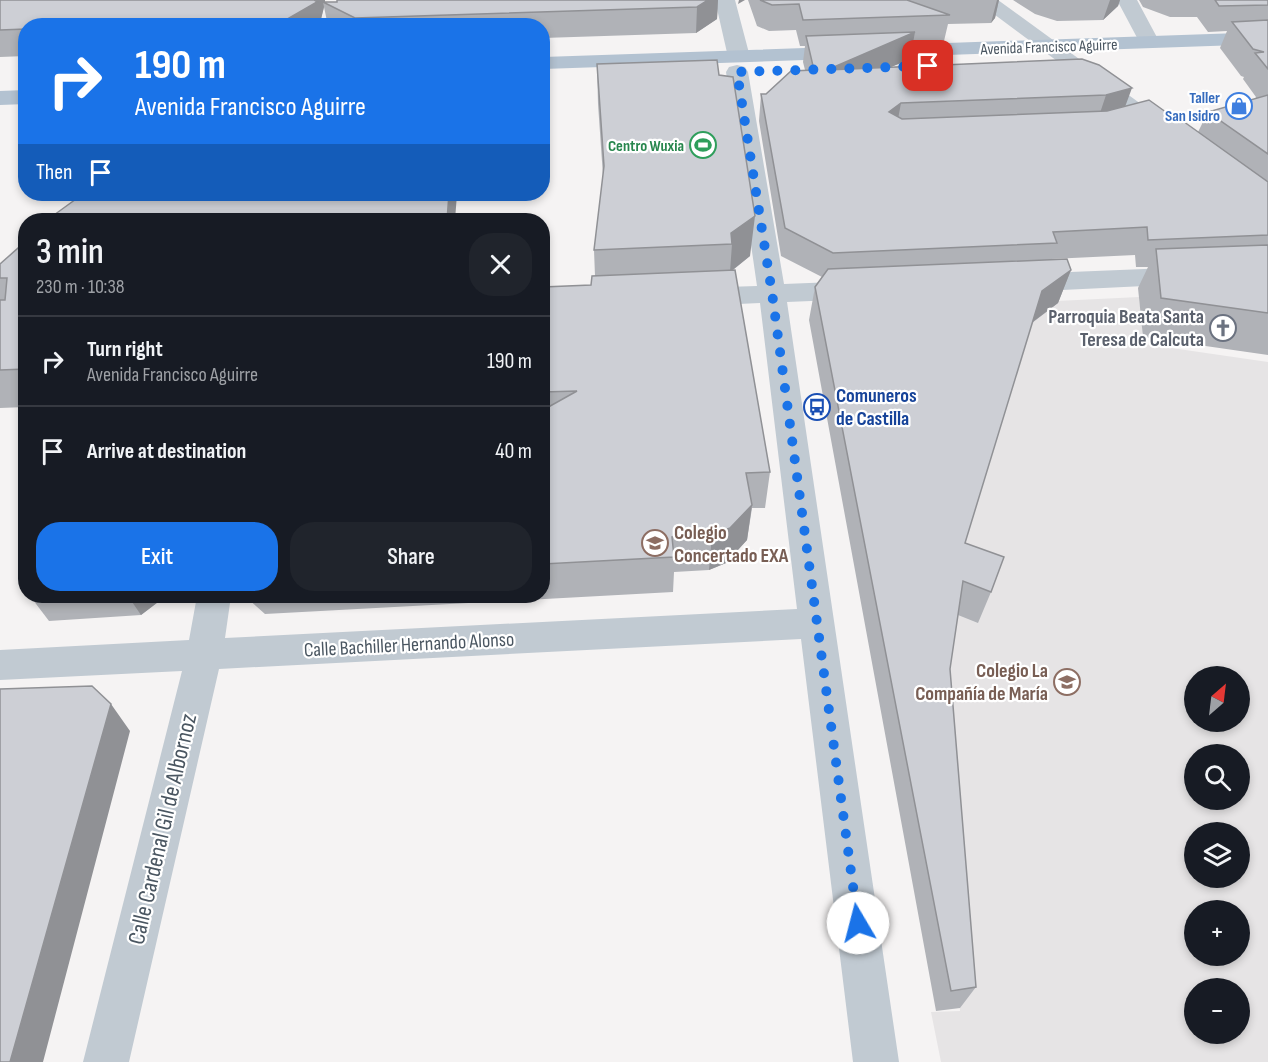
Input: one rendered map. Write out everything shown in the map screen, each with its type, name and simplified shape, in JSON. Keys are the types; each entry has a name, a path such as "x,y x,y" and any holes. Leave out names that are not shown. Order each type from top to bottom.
{"main road":[{"name":"Avenida Francisco Aguirre","path":"550,78 738,64 1048,45 1268,38"},
{"name":"Avenida Francisco Aguirre","path":"550,63 1072,63 1268,55"},
{"path":"0,82 18,81"},
{"path":"0,98 18,97"}],"street":[{"path":"725,0 738,64 772,293 876,1062"},
{"path":"986,0 1184,145"},
{"path":"1128,0 1149,43"},
{"path":"996,284 1268,273"},
{"path":"669,298 878,289"},
{"name":"Calle Cardenal Gil de Albornoz","path":"106,1062 204,654 213,603"},
{"name":"Calle Bachiller Hernando Alonso","path":"0,665 818,623"}],"shaded area":[{"name":"Colegio La Compañía de María","path":"1139,297 1144,344 1268,362 1268,1062 941,1062 931,1012 960,1011 945,797 952,582 1030,324 1057,301"}],"building":[{"path":"0,0 314,0 317,2 289,18 18,18 18,29 0,30"},
{"path":"337,0 708,0 697,7 355,18 323,2 337,2"},
{"path":"760,0 907,0 950,15 803,20 799,4 772,5"},
{"path":"1215,0 1268,0 1268,5 1219,6"},
{"path":"1268,20 1268,69 1255,53 1264,52 1253,49 1232,22"},
{"path":"915,32 827,70 1082,59 1099,65 1132,88 1106,95 901,103 889,112 902,119 1107,111 1149,100 1177,120 1180,119 1268,182 1268,235 1148,240 1147,227 1053,232 1057,243 833,253 785,228 761,94 766,94 791,71 814,70 806,36"},
{"path":"717,60 719,75 733,77 755,216 731,233 732,244 594,250 604,166 597,64"},
{"path":"1268,95 1268,154 1208,112"},
{"path":"73,201 448,201 448,213 57,213"},
{"path":"1268,245 1268,313 1161,298 1156,249"},
{"path":"18,248 18,369 0,370 0,300 5,300 7,278 0,278 0,264"},
{"path":"1067,259 1071,270 1042,291 965,543 1004,557 991,592 963,581 950,669 976,987 951,991 815,287 828,269"},
{"path":"735,270 770,472 746,473 752,505 730,528 712,535 672,537 674,557 550,564 550,406 577,391 550,392 550,287 591,285 592,276"},
{"path":"92,686 111,704 10,1062 0,1062 0,689"}],"place":[{"name":"Taller San Isidro","path":"1239,106"},
{"name":"Centro Wuxia","path":"703,145"},
{"name":"Parroquia Beata Santa Teresa de Calcuta","path":"1223,328"},
{"name":"Comuneros de Castilla","path":"817,407"},
{"name":"Colegio Concertado EXA","path":"655,543"},
{"name":"Colegio La Compañía de María","path":"1067,682"}],"route":[{"path":"858,923 772,293 737,72 928,66"}]}
